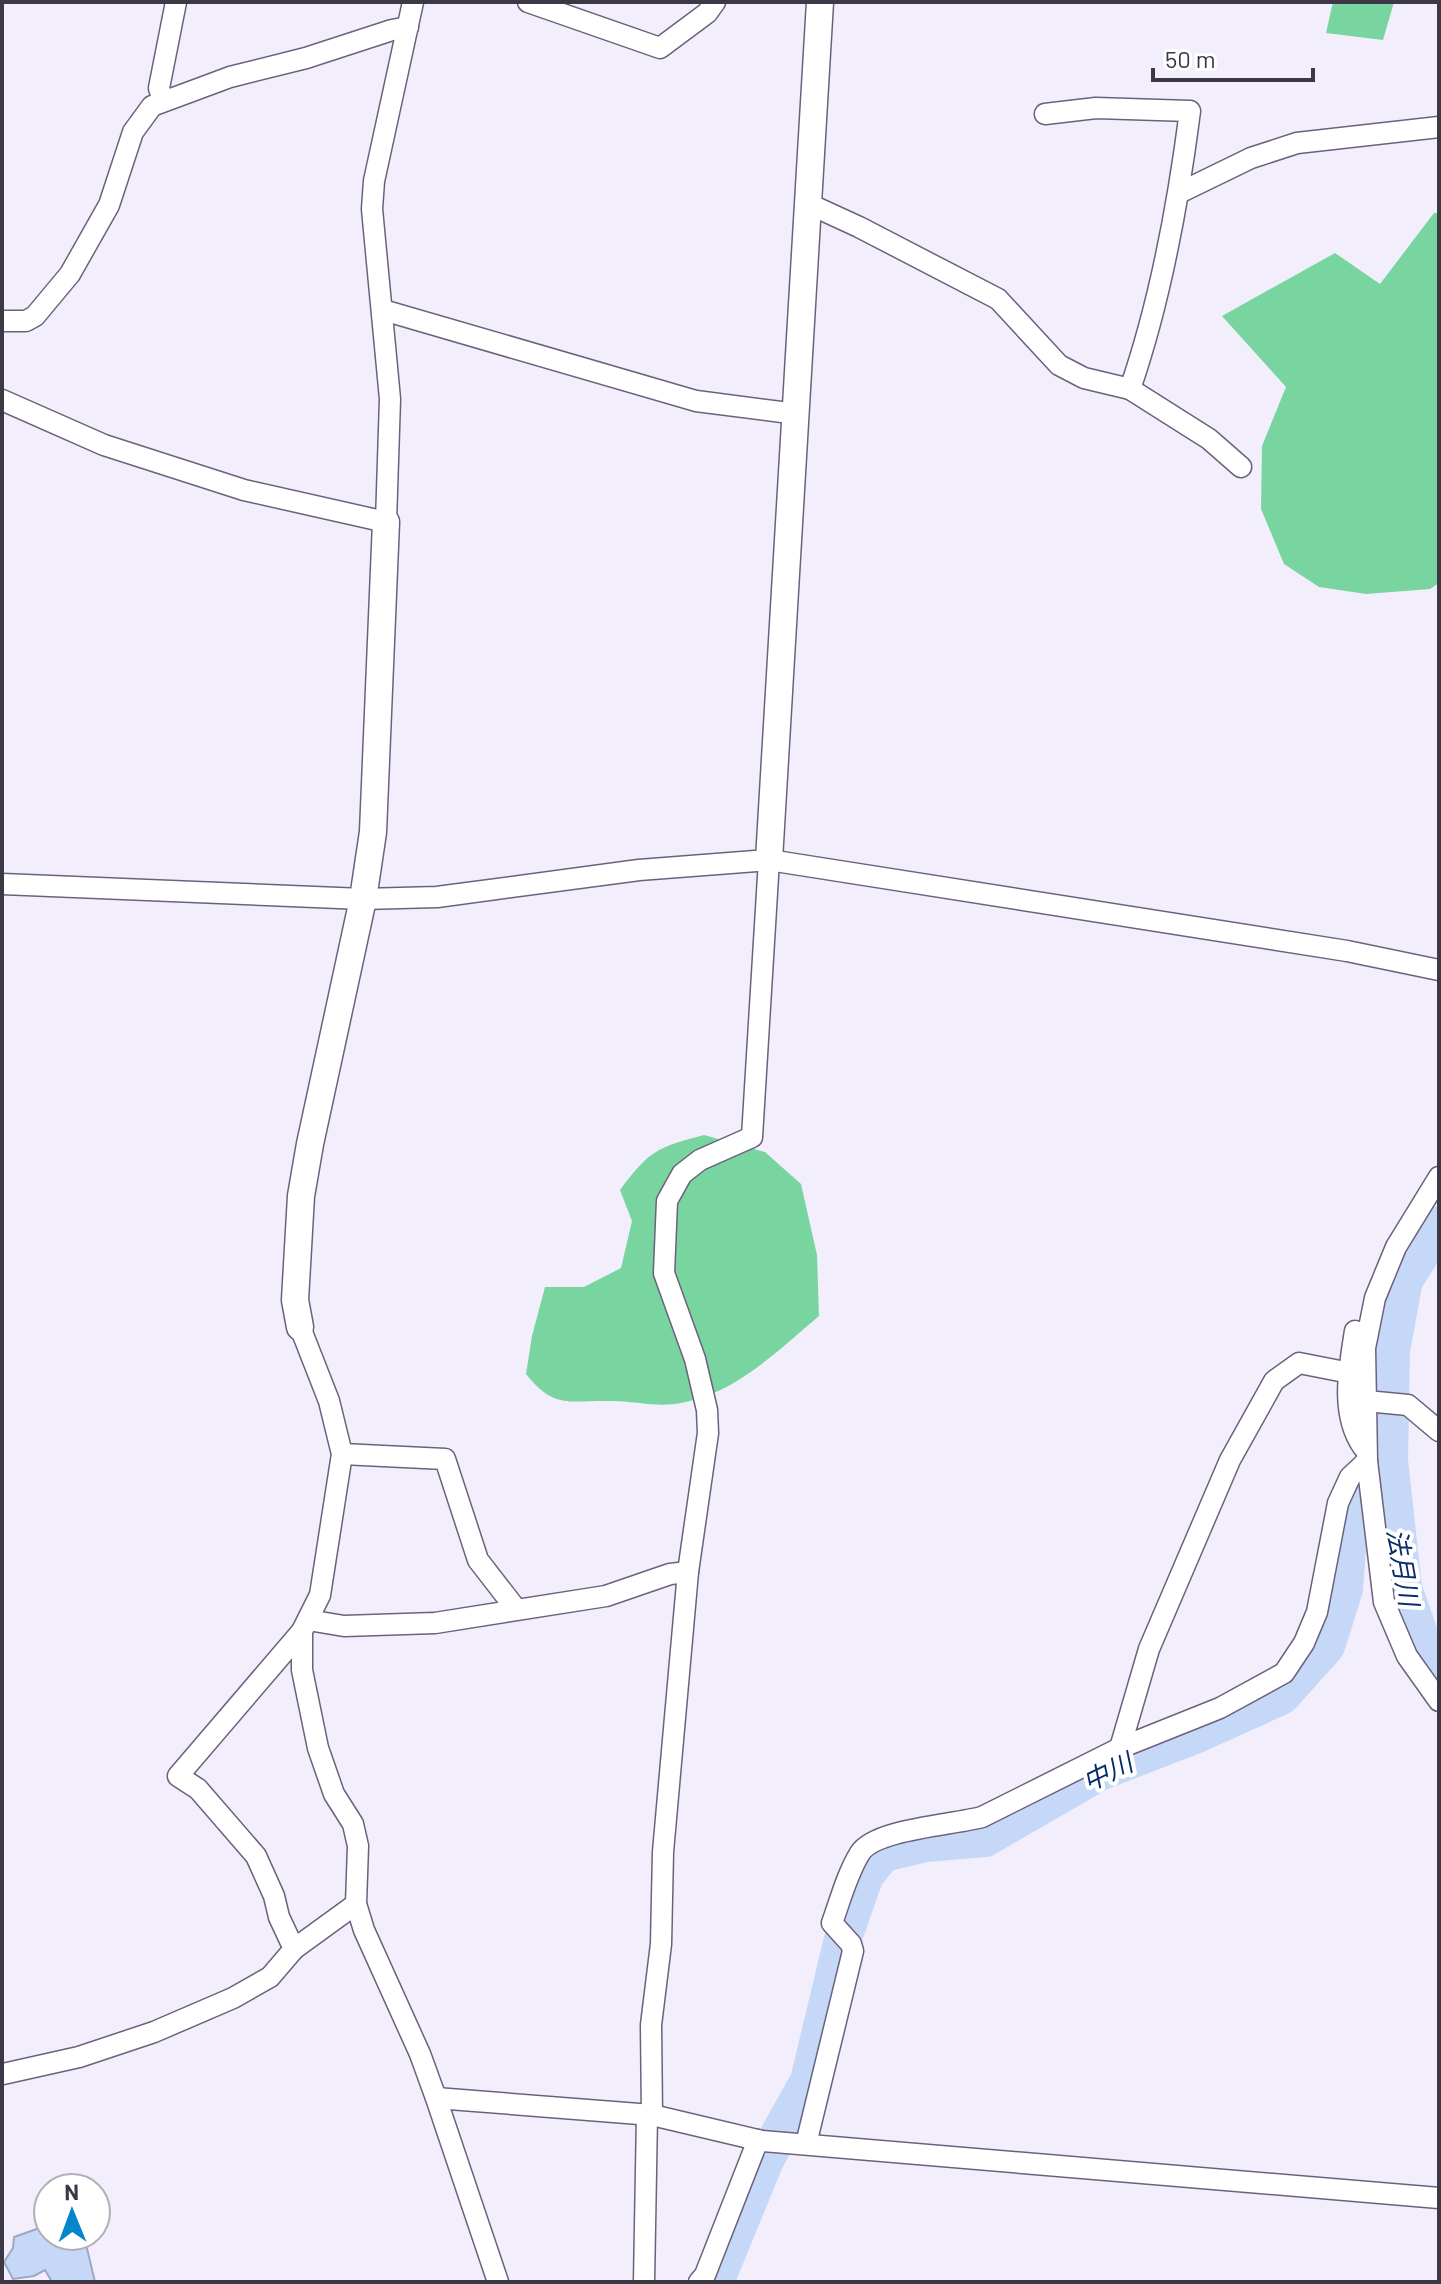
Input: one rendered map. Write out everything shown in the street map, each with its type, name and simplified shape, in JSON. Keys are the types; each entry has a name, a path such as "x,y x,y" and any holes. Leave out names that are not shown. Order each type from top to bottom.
{"street":[{"path":"163,101 159,88 176,2"},
{"path":"294,1949 256,1856 198,1789 178,1776 305,1625 320,1595 342,1454 329,1401 300,1327 295,1300 301,1196 363,899 373,832 390,399 383,310 373,240 374,181 413,2"},
{"path":"528,2 660,48 707,13 715,2"},
{"path":"644,2282 651,2025 661,1944 663,1852 688,1572 708,1433 707,1410 695,1359 664,1273 667,1201 682,1174 700,1160 752,1137 820,2"},
{"path":"2,321 26,321 35,316 70,274 109,205 133,132 152,106 230,77 408,27"},
{"path":"1045,114 1096,108 1190,111 1179,193 1156,302 1130,389"},
{"path":"1179,193 1251,158 1297,143 1439,127"},
{"path":"809,204 998,299 1059,365 1084,378 1130,389 1209,439 1241,467"},
{"path":"383,310 696,401 797,414"},
{"path":"2,400 104,445 230,485 386,522"},
{"path":"2,884 363,899 437,897 639,870 769,860 1332,949 1439,970"},
{"path":"1439,1177 1396,1247 1375,1298 1365,1348 1371,1401 1367,1457 1384,1602 1407,1656 1439,1701"},
{"path":"1367,1457 1354,1434 1348,1397 1358,1313 1381,1283"},
{"path":"1120,1748 1149,1649 1187,1555 1230,1460 1274,1381 1299,1363 1350,1373"},
{"path":"1371,1401 1408,1405 1439,1431"},
{"path":"342,1454 445,1459 478,1560 516,1609"},
{"path":"806,2144 853,1951 851,1944 832,1923 860,1853 870,1843 886,1835 982,1817 1120,1748 1220,1708 1284,1673 1304,1643 1317,1612 1338,1503 1350,1477 1367,1457"},
{"path":"305,1625 435,1623 606,1596 670,1574 688,1572"},
{"path":"305,1625 302,1670 318,1748 334,1794 353,1824 358,1846 356,1904 364,1930 410,2030 436,2098 498,2282"},
{"path":"3,2074 79,2057 154,2032 233,1998 270,1977 294,1949 356,1904"},
{"path":"436,2098 649,2115 760,2141 1439,2198"},
{"path":"699,2282 705,2275 760,2141"}],"green space":[{"path":"1333,2 1394,2 1383,40 1326,33"},
{"path":"1434,213 1439,213 1439,583 1430,589 1366,594 1319,587 1284,564 1261,509 1262,446 1286,387 1222,316 1335,253 1380,284"},
{"path":"704,1135 765,1152 801,1184 817,1255 819,1316 755,1369 701,1398 663,1405 571,1401 544,1393 526,1374 545,1287 584,1287 621,1268 632,1221 620,1190 655,1152"}],"water":[{"path":"32,2231 32,2252 88,2252 95,2282 52,2282 45,2270 34,2276 13,2279 4,2262 13,2248 14,2237"}],"waterway":[{"name":"中川","path":"1439,1225 1404,1280 1391,1350 1389,1460 1403,1588 1425,1651 1439,1667"},
{"name":"中川","path":"715,2282 765,2160 809,2081 844,1935 865,1875 883,1853 926,1843 985,1838 1099,1772 1197,1734 1281,1696 1326,1646 1344,1589 1350,1509 1389,1460"}],"water label":[{"name":"法月川","path":"1404,1567"}]}
